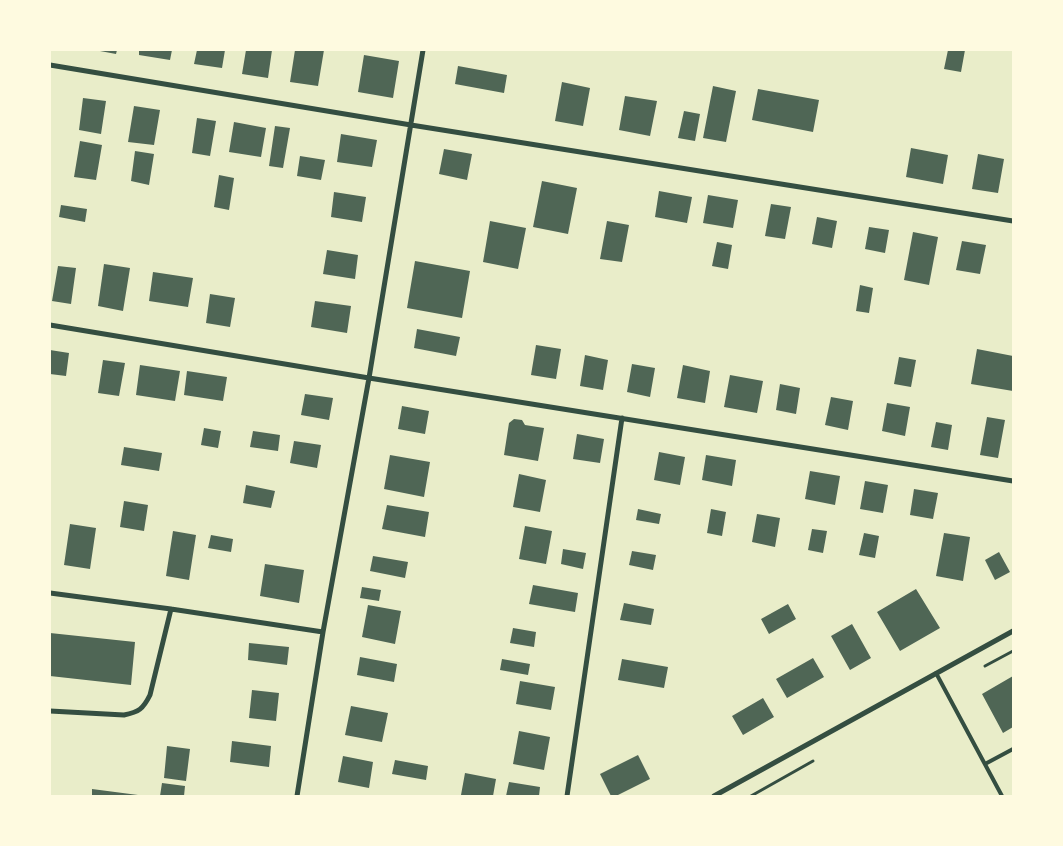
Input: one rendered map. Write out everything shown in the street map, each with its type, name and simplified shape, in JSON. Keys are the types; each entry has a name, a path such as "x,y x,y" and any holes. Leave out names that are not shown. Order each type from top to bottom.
{"street":[{"path":"297,796 323,632 369,378 423,50"},
{"path":"50,65 411,125 1013,221"},
{"path":"50,325 1013,481"},
{"path":"567,796 622,418"},
{"path":"50,593 323,632"},
{"path":"50,710 124,715 135,713 144,706 150,695 171,609"},
{"path":"714,796 1013,631"}],"lane":[{"path":"936,673 1002,796"},
{"path":"985,764 1013,749"}],"building":[{"path":"100,50 117,50 116,54"},
{"path":"139,50 172,50 170,60 139,55"},
{"path":"197,50 225,50 222,68 194,64"},
{"path":"246,50 272,50 268,78 242,74"},
{"path":"295,50 324,50 318,86 290,82"},
{"path":"948,50 965,50 961,72 944,69"},
{"path":"364,55 399,61 393,98 358,92"},
{"path":"458,66 507,75 504,93 455,84"},
{"path":"562,82 590,88 583,126 555,121"},
{"path":"713,86 736,91 726,142 703,138"},
{"path":"758,89 819,100 813,132 752,120"},
{"path":"625,96 657,101 650,136 619,130"},
{"path":"83,98 106,101 101,134 79,130"},
{"path":"134,106 160,110 154,145 128,142"},
{"path":"684,111 700,114 695,141 678,138"},
{"path":"197,118 216,121 210,156 192,153"},
{"path":"234,122 266,128 261,157 229,152"},
{"path":"275,126 290,128 283,168 269,166"},
{"path":"341,134 377,140 372,167 337,162"},
{"path":"80,141 102,145 96,180 74,177"},
{"path":"911,148 948,155 943,184 906,177"},
{"path":"444,149 472,154 467,180 439,174"},
{"path":"135,151 154,154 149,185 131,181"},
{"path":"978,154 1004,159 998,193 972,189"},
{"path":"300,156 325,160 321,180 297,176"},
{"path":"219,175 234,178 229,210 214,207"},
{"path":"542,181 577,188 568,234 533,227"},
{"path":"659,191 692,197 687,223 655,217"},
{"path":"334,192 366,197 362,222 331,217"},
{"path":"708,195 738,200 733,228 703,223"},
{"path":"771,204 791,207 785,239 765,236"},
{"path":"61,205 87,209 85,222 59,217"},
{"path":"817,217 837,221 832,248 812,244"},
{"path":"490,221 526,228 518,269 483,262"},
{"path":"607,221 629,225 622,262 600,259"},
{"path":"869,227 889,230 885,253 865,249"},
{"path":"913,232 938,237 929,285 904,280"},
{"path":"962,241 986,245 980,274 956,270"},
{"path":"717,242 732,245 728,269 712,266"},
{"path":"327,250 358,255 355,279 323,274"},
{"path":"415,261 470,271 462,318 407,308"},
{"path":"104,264 130,268 123,311 98,306"},
{"path":"58,266 76,268 71,304 52,301"},
{"path":"153,272 193,278 188,307 149,301"},
{"path":"860,285 873,288 869,313 856,311"},
{"path":"210,294 235,298 230,327 206,323"},
{"path":"315,301 351,306 347,333 311,327"},
{"path":"417,329 460,337 456,356 414,348"},
{"path":"536,345 561,349 556,379 531,375"},
{"path":"977,349 1013,356 1013,391 971,384"},
{"path":"50,350 69,353 66,376 50,374"},
{"path":"585,355 608,360 603,390 580,386"},
{"path":"899,357 916,360 911,387 894,384"},
{"path":"103,360 125,363 119,396 98,393"},
{"path":"632,364 655,368 650,397 627,392"},
{"path":"140,365 180,371 175,401 136,395"},
{"path":"683,365 710,371 705,403 677,398"},
{"path":"187,371 227,377 223,401 184,395"},
{"path":"730,375 763,381 757,413 724,407"},
{"path":"780,384 800,388 796,414 776,410"},
{"path":"305,394 333,398 329,420 301,415"},
{"path":"831,397 853,401 848,430 825,425"},
{"path":"887,403 910,407 905,436 882,431"},
{"path":"402,406 429,411 425,434 398,429"},
{"path":"987,417 1005,420 998,458 980,455"},
{"path":"514,419 522,420 525,425 544,428 538,461 504,455 509,423"},
{"path":"936,422 952,425 948,450 931,447"},
{"path":"204,428 221,431 218,448 201,445"},
{"path":"253,431 280,435 278,451 250,447"},
{"path":"577,434 604,439 600,463 573,459"},
{"path":"294,441 321,445 317,468 290,463"},
{"path":"124,447 162,453 159,471 121,465"},
{"path":"659,452 685,457 680,485 654,480"},
{"path":"390,455 430,462 424,497 384,489"},
{"path":"706,455 736,460 732,486 702,480"},
{"path":"810,471 840,476 835,505 805,499"},
{"path":"519,474 546,480 540,512 513,507"},
{"path":"865,481 888,485 883,513 860,509"},
{"path":"246,485 275,491 271,508 243,503"},
{"path":"914,489 938,493 933,519 910,515"},
{"path":"124,501 148,505 144,531 120,527"},
{"path":"387,505 429,512 425,537 382,529"},
{"path":"638,509 661,514 659,524 636,520"},
{"path":"711,509 726,512 722,536 707,533"},
{"path":"757,514 780,518 775,547 752,542"},
{"path":"70,524 96,528 90,569 64,565"},
{"path":"525,526 552,531 546,564 519,559"},
{"path":"812,529 827,531 823,553 808,550"},
{"path":"173,531 196,535 189,580 166,576"},
{"path":"864,533 879,536 875,558 859,555"},
{"path":"944,533 970,537 963,581 936,576"},
{"path":"211,535 233,539 231,552 208,548"},
{"path":"563,549 586,553 583,569 561,564"},
{"path":"632,551 656,555 653,570 629,565"},
{"path":"999,552 1010,572 995,580 985,560"},
{"path":"373,556 408,562 405,578 370,571"},
{"path":"265,564 304,570 299,603 260,596"},
{"path":"533,585 578,593 575,612 529,604"},
{"path":"362,587 381,590 379,601 360,598"},
{"path":"916,589 940,628 900,651 877,612"},
{"path":"624,603 654,609 651,625 620,620"},
{"path":"788,604 796,619 769,634 761,619"},
{"path":"368,605 401,611 395,644 362,637"},
{"path":"852,624 871,658 850,670 831,636"},
{"path":"513,628 536,632 534,647 510,643"},
{"path":"50,633 135,642 131,685 50,676"},
{"path":"249,643 289,647 287,665 248,660"},
{"path":"360,657 397,664 394,682 357,675"},
{"path":"813,658 824,677 787,698 776,679"},
{"path":"502,659 530,664 528,675 500,670"},
{"path":"622,659 668,667 664,688 618,680"},
{"path":"1013,676 1013,727 1003,733 982,694"},
{"path":"520,681 555,687 551,710 516,704"},
{"path":"252,690 279,693 276,721 249,718"},
{"path":"763,698 774,717 743,735 732,716"},
{"path":"351,706 388,713 382,742 345,735"},
{"path":"519,731 550,737 544,770 513,764"},
{"path":"232,741 271,746 269,767 230,762"},
{"path":"167,746 190,749 186,781 164,778"},
{"path":"638,755 650,779 616,796 611,796 600,774"},
{"path":"343,756 373,762 369,788 338,782"},
{"path":"395,760 428,766 426,780 392,774"},
{"path":"465,773 496,779 493,796 461,795"},
{"path":"509,782 540,787 539,796 506,796"},
{"path":"162,783 185,786 184,796 160,796"},
{"path":"92,789 138,795 138,796 92,796"}]}
